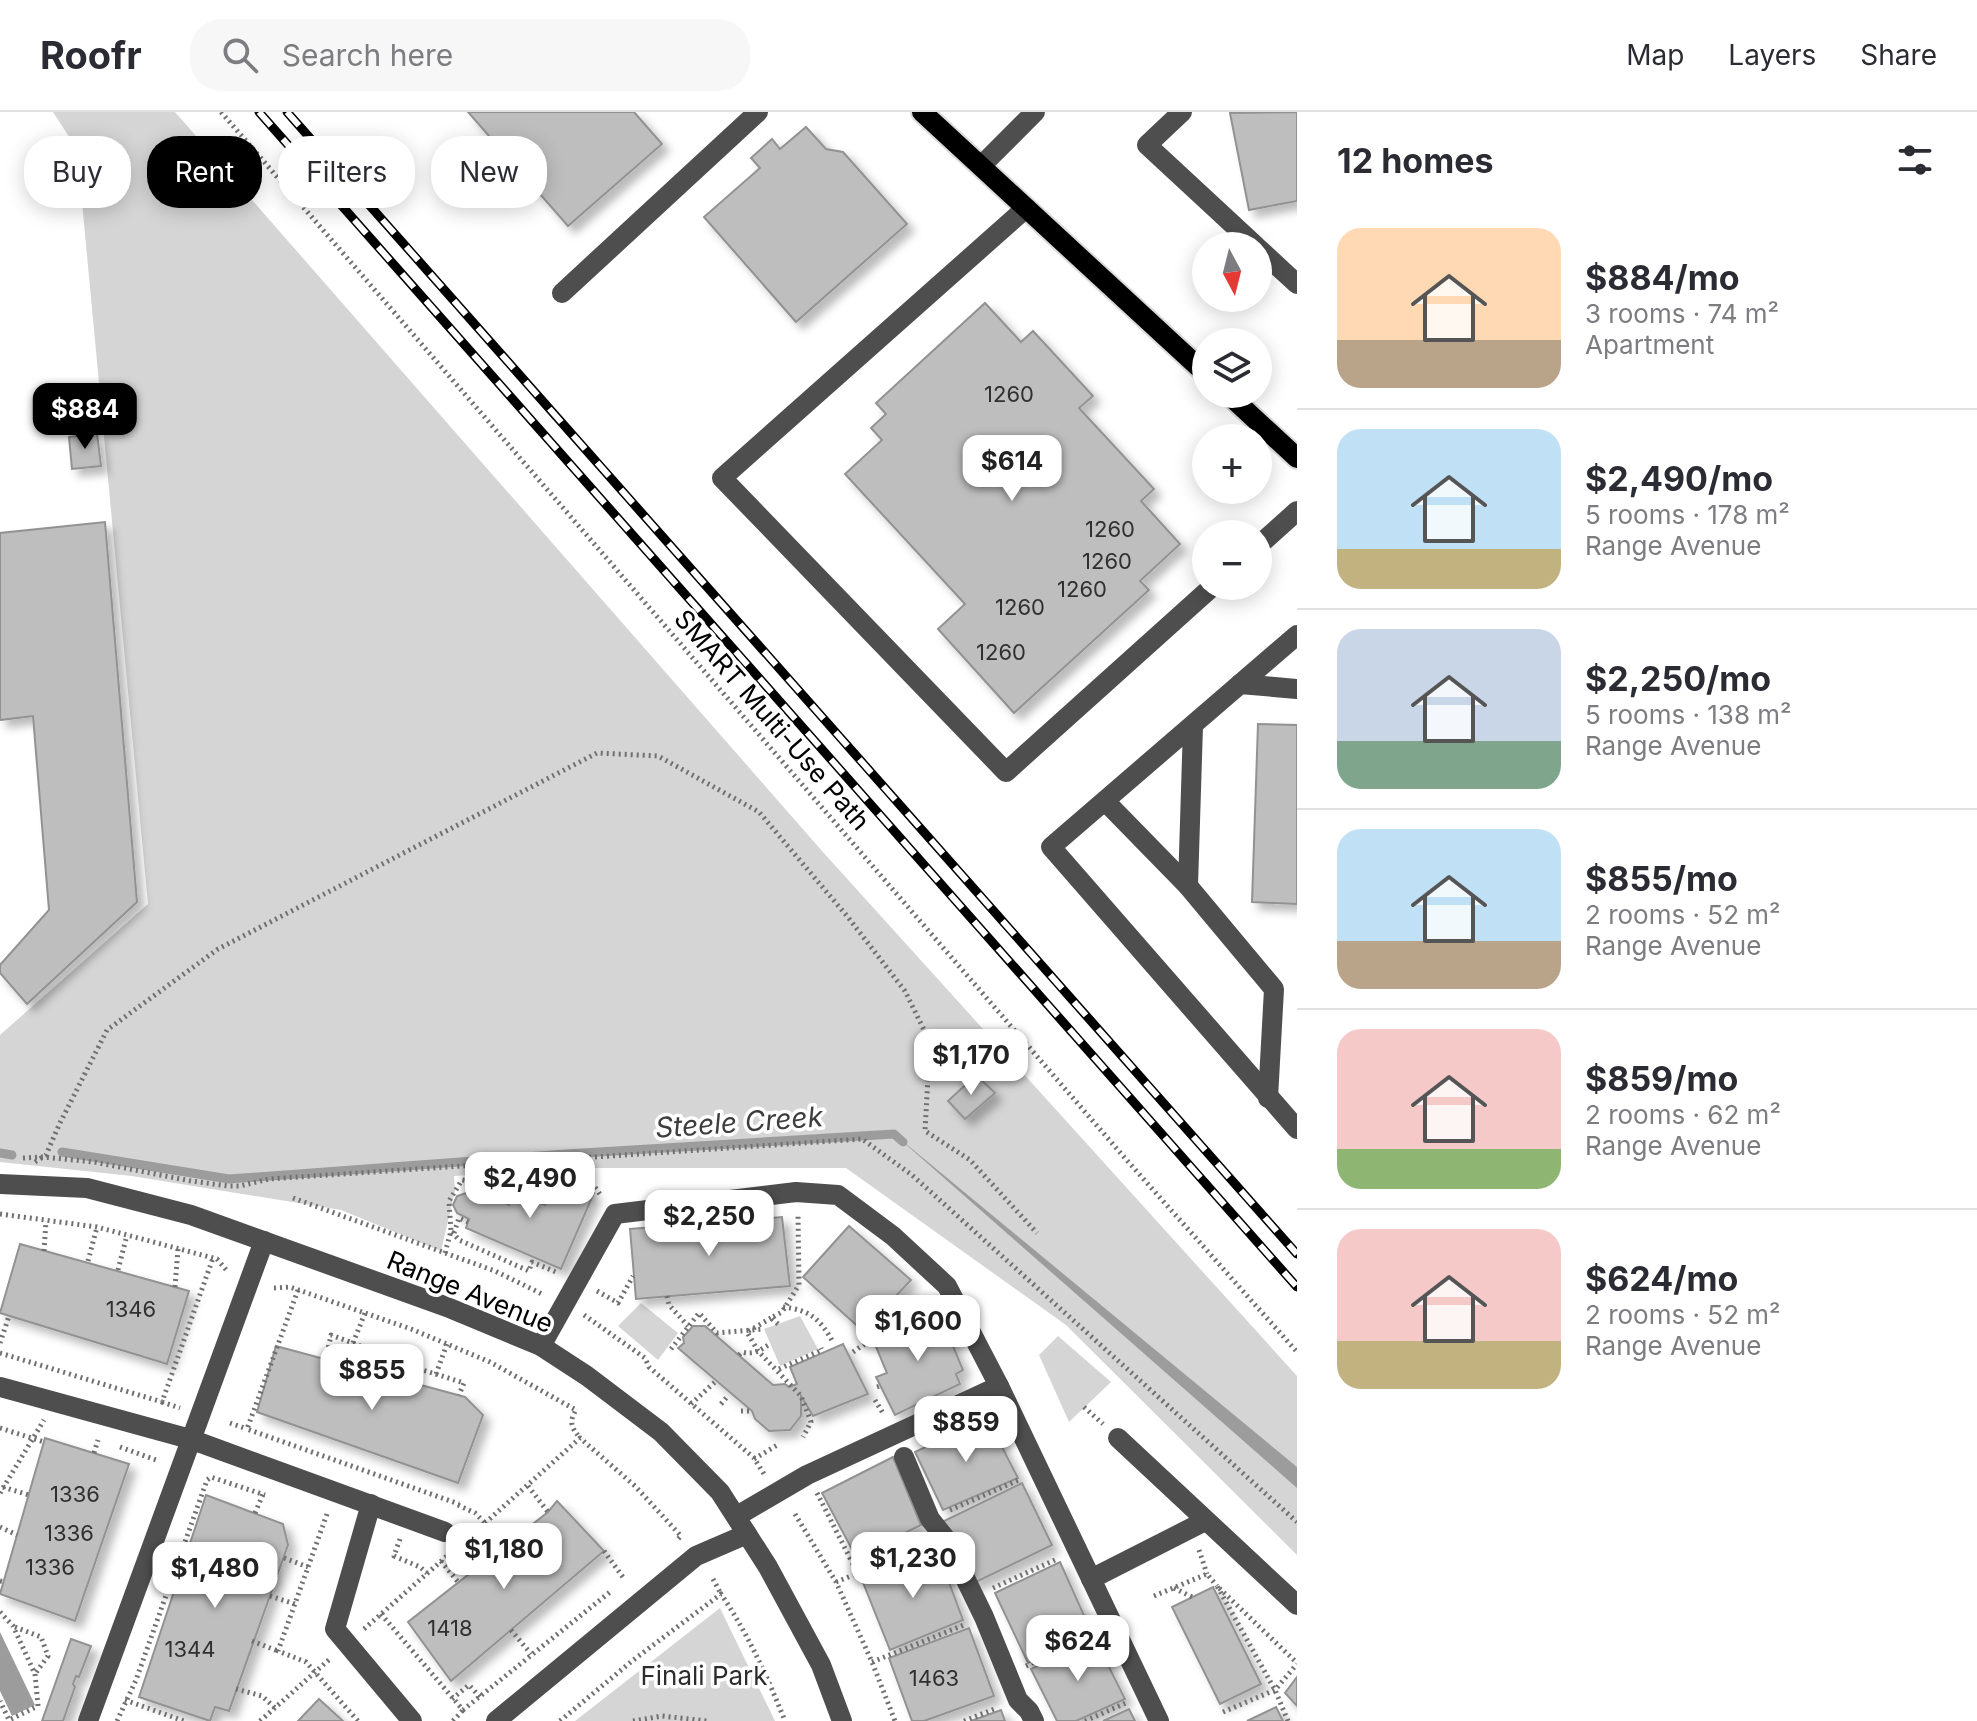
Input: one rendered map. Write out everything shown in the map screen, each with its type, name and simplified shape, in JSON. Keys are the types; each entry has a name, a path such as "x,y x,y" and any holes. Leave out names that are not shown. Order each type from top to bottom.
{"main road":[{"path":"922,112 1192,361"},
{"path":"1243,408 1297,458"}],"street":[{"path":"562,293 758,112"},
{"path":"981,166 1035,112"},
{"path":"1182,112 1147,145 1241,232"},
{"path":"1026,208 722,478 1006,772 1197,600"},
{"path":"1272,261 1297,284"},
{"path":"1272,533 1297,511"},
{"path":"1297,635 1051,847 1297,1129"},
{"path":"1240,684 1297,689"},
{"path":"1188,886 1193,726"},
{"path":"1105,801 1188,886 1274,989 1268,1098"},
{"name":"Range Avenue","path":"0,1184 87,1188 191,1215 447,1307 541,1346 587,1376 661,1432 720,1492 821,1665 842,1721"},
{"path":"541,1346 615,1214 796,1192 838,1195 893,1236 947,1286 1041,1471 1159,1721"},
{"path":"88,1721 264,1241"},
{"path":"496,1721 696,1556 807,1475 999,1386"},
{"path":"0,1387 190,1439 454,1537"},
{"path":"1118,1438 1297,1605"},
{"path":"904,1457 930,1519 946,1539 984,1617 1018,1700 1034,1721"},
{"path":"371,1504 335,1629 412,1721"},
{"path":"1091,1579 1205,1521"}],"path":[{"name":"SMART Multi-Use Path","path":"221,112 1124,1157 1297,1352"},
{"path":"30,1166 43,1157 107,1030 218,949 597,753 658,756 759,812 847,916 905,991 930,1042 925,1131 970,1160 1037,1233"},
{"path":"10,1160 43,1157 107,1164 191,1181 240,1186 269,1179 862,1139 912,1175 1297,1522"},
{"path":"564,1276 532,1262 529,1271 459,1240 452,1232 449,1201 462,1180 534,1191 547,1172 586,1175 615,1214"},
{"path":"747,1332 782,1312 799,1285 800,1239 796,1192"},
{"path":"293,1198 495,1271 542,1294"},
{"path":"0,1214 97,1227 213,1258 228,1272"},
{"path":"445,1253 459,1218 468,1222"},
{"path":"44,1251 46,1221"},
{"path":"88,1261 97,1227"},
{"path":"118,1270 127,1235"},
{"path":"175,1287 178,1249"},
{"path":"162,1402 213,1258"},
{"path":"633,1276 618,1303 595,1290 584,1316 645,1358 649,1367 754,1458 765,1477"},
{"path":"853,1352 947,1286"},
{"path":"274,1288 290,1287 447,1344 490,1362 576,1410 571,1418 571,1427 580,1438 635,1486 681,1536 670,1545"},
{"path":"247,1429 298,1290"},
{"path":"667,1296 669,1305 688,1326"},
{"path":"783,1307 799,1308 821,1322 833,1342"},
{"path":"353,1343 365,1313"},
{"path":"671,1349 699,1313 717,1333 764,1329"},
{"path":"0,1343 9,1316"},
{"path":"771,1318 778,1324"},
{"path":"747,1332 758,1351 801,1396 811,1422 803,1437"},
{"path":"177,1333 183,1342"},
{"path":"326,1359 331,1335 378,1353 373,1372"},
{"path":"436,1374 447,1344"},
{"path":"739,1355 742,1352 750,1354 770,1344"},
{"path":"779,1370 821,1348"},
{"path":"0,1353 181,1408"},
{"path":"409,1381 415,1368 464,1383 459,1395"},
{"path":"777,1384 779,1370"},
{"path":"691,1404 716,1381"},
{"path":"721,1404 727,1397"},
{"path":"875,1400 886,1419"},
{"path":"29,1495 2,1490 53,1402"},
{"path":"741,1411 752,1411"},
{"path":"230,1423 459,1504 475,1513 504,1546"},
{"path":"0,1428 44,1442"},
{"path":"454,1537 485,1523 580,1438"},
{"path":"94,1453 98,1440"},
{"path":"754,1458 779,1444"},
{"path":"930,1519 1041,1471"},
{"path":"807,1475 858,1574"},
{"path":"117,1721 136,1680 207,1480 211,1477"},
{"path":"528,1486 548,1512"},
{"path":"255,1513 263,1494"},
{"path":"454,1537 459,1504"},
{"path":"278,1651 327,1514"},
{"path":"795,1514 836,1582 895,1721"},
{"path":"0,1527 17,1535"},
{"path":"395,1538 400,1539 394,1556 427,1573"},
{"path":"836,1582 946,1539"},
{"path":"974,1596 1077,1550"},
{"path":"1199,1550 1207,1574 1217,1586 1297,1663 1275,1690 1223,1712"},
{"path":"604,1551 625,1580"},
{"path":"364,1630 452,1552"},
{"path":"899,1557 902,1565"},
{"path":"284,1558 308,1567"},
{"path":"441,1561 458,1582"},
{"path":"453,1721 531,1654 636,1572"},
{"path":"1154,1596 1207,1574"},
{"path":"713,1579 739,1620 785,1721"},
{"path":"1217,1586 1275,1690 1288,1721"},
{"path":"1173,1587 1192,1597"},
{"path":"560,1721 632,1661 721,1594"},
{"path":"270,1596 295,1604"},
{"path":"0,1612 13,1626 35,1674 38,1706 9,1720 0,1701"},
{"path":"381,1614 463,1710"},
{"path":"872,1662 984,1617"},
{"path":"1007,1675 1113,1624"},
{"path":"13,1626 41,1637 48,1656 35,1674"},
{"path":"511,1630 531,1654"},
{"path":"252,1641 306,1662 358,1721"},
{"path":"260,1721 334,1655"},
{"path":"452,1699 469,1685 480,1697"},
{"path":"236,1689 262,1696 275,1708"},
{"path":"1085,1721 1146,1694"},
{"path":"125,1700 184,1721"},
{"path":"964,1721 1018,1700"},
{"path":"633,1721 662,1716 707,1721"}],"green space":[{"path":"53,112 175,112 196,136 147,136 147,208 259,208 822,851 1297,1376 1297,1555 1066,1325 846,1168 553,1168 454,1176 455,1191 441,1251 341,1210 132,1176 0,1162 0,1035 148,904 83,208 131,208 131,136 69,136"},
{"path":"641,1303 678,1333 658,1360 618,1326"},
{"path":"800,1316 818,1349 780,1366 764,1329"},
{"path":"1058,1336 1111,1382 1069,1422 1039,1355"},
{"name":"Finali Park","path":"720,1608 775,1721 575,1721"}],"shaded area":[{"path":"894,1134 1297,1467 1297,1488"},
{"path":"0,1632 35,1705 12,1716 0,1691"}],"building":[{"path":"468,112 634,112 662,144 568,226 547,202 547,136 489,136"},
{"path":"1297,112 1297,201 1249,210 1230,113"},
{"path":"806,127 826,149 843,152 907,224 796,322 704,217 760,168 751,158 772,139 780,149"},
{"path":"985,303 1021,342 1033,331 1093,396 1079,408 1154,489 1141,501 1180,544 1140,581 1149,590 1014,713 938,629 965,604 845,474 882,440 871,428 886,414 876,403"},
{"path":"97,433 101,466 72,469 69,437"},
{"path":"105,522 137,902 27,1004 0,973 0,965 49,910 33,716 0,720 0,533"},
{"path":"1258,724 1297,725 1297,904 1252,902"},
{"path":"976,1075 995,1093 965,1119 948,1101"},
{"path":"561,1177 594,1193 561,1269 466,1228 469,1219 457,1213 453,1205 457,1196 466,1193 472,1196 474,1189 509,1205 514,1191 545,1205"},
{"path":"782,1217 790,1286 636,1299 630,1229"},
{"path":"849,1226 911,1280 863,1331 803,1277"},
{"path":"20,1244 189,1291 167,1364 0,1313"},
{"path":"938,1310 963,1370 956,1374 960,1384 895,1415 876,1377 887,1373 874,1342"},
{"path":"693,1326 705,1326 773,1385 785,1384 789,1387 797,1384 790,1367 843,1344 868,1394 813,1416 801,1396 801,1416 790,1430 769,1431 755,1419 752,1411 678,1348"},
{"path":"276,1346 465,1397 483,1415 458,1483 257,1412"},
{"path":"987,1418 1018,1478 943,1510 915,1452"},
{"path":"45,1438 129,1464 75,1621 0,1594"},
{"path":"893,1457 921,1525 856,1557 822,1493"},
{"path":"1022,1483 1052,1545 972,1584 942,1522"},
{"path":"206,1495 283,1524 288,1545 229,1711 215,1707 210,1721 139,1697"},
{"path":"557,1501 604,1551 451,1681 408,1622 548,1512"},
{"path":"937,1550 963,1620 890,1650 862,1580"},
{"path":"1060,1562 1091,1631 1028,1663 995,1593"},
{"path":"1213,1587 1261,1684 1220,1704 1172,1607"},
{"path":"969,1628 994,1696 924,1721 912,1721 889,1658"},
{"path":"71,1639 91,1646 79,1677 76,1676 73,1684 75,1687 63,1721 42,1721"},
{"path":"1095,1639 1125,1699 1076,1721 1057,1721 1031,1669"},
{"path":"1297,1677 1297,1706 1285,1693"},
{"path":"319,1699 343,1721 298,1721"},
{"path":"1276,1707 1283,1721 1247,1721"},
{"path":"1129,1709 1135,1721 1103,1721"},
{"path":"1001,1710 1005,1721 971,1721"}],"waterway":[{"name":"Steele Creek","path":"62,1152 229,1179 894,1134 903,1142"},
{"name":"Steele Creek","path":"0,1153 12,1155"}],"railway":[{"path":"259,112 1297,1287"},
{"path":"287,112 1297,1254"}]}
